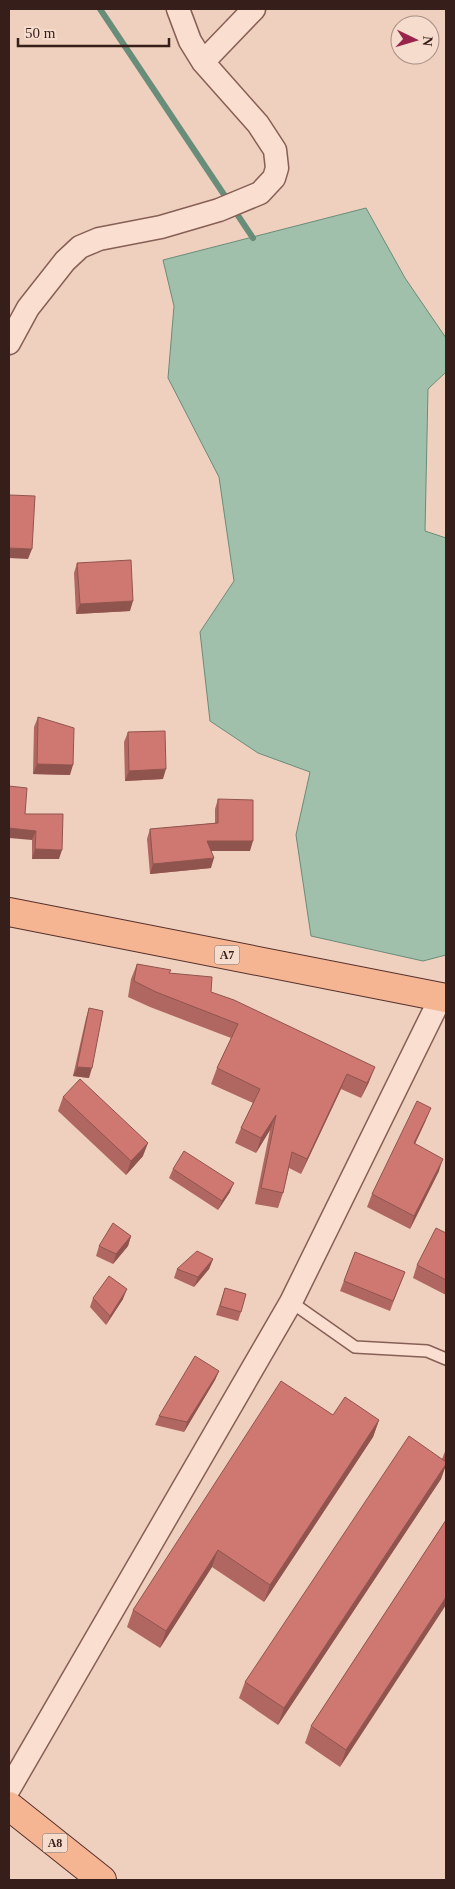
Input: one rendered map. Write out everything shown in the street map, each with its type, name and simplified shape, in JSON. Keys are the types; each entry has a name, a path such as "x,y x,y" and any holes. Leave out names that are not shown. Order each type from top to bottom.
{"main road":[{"name":"A7","path":"9,912 443,997"},
{"name":"A8","path":"9,1806 102,1880"}],"street":[{"path":"9,343 28,308 65,261 80,247 99,239 161,227 219,210 260,193 274,178 278,168 275,150 258,124 203,62 190,41 178,9"},
{"path":"203,62 254,9"},
{"path":"9,1789 291,1302 443,997"}],"lane":[{"path":"291,1302 355,1347 427,1351 446,1359"}],"shaded area":[{"path":"366,208 405,278 446,338 446,372 428,389 425,531 446,538 446,955 423,961 311,936 296,835 310,772 258,753 210,721 200,632 234,581 219,477 168,378 174,306 163,260"}],"building":[{"path":"9,495 35,496 32,549 9,548"},
{"path":"131,560 133,601 80,604 77,563"},
{"path":"38,717 74,728 73,765 37,764"},
{"path":"165,731 166,769 129,771 128,732"},
{"path":"9,786 27,788 25,814 63,814 62,850 35,849 36,831 9,828"},
{"path":"218,799 253,800 253,841 207,841 214,858 153,864 150,829 218,823"},
{"path":"137,964 171,970 169,973 212,977 211,992 234,1000 375,1067 367,1083 347,1074 307,1159 292,1152 283,1193 261,1188 276,1115 261,1138 241,1128 260,1089 217,1068 238,1024 156,992 134,981"},
{"path":"89,1008 103,1011 92,1068 77,1067"},
{"path":"80,1079 148,1143 131,1161 63,1097"},
{"path":"417,1101 431,1108 414,1143 443,1159 414,1216 372,1194"},
{"path":"184,1151 234,1183 222,1201 173,1169"},
{"path":"113,1223 131,1236 116,1254 99,1246"},
{"path":"436,1228 446,1233 446,1280 417,1265"},
{"path":"197,1251 213,1259 198,1277 177,1269"},
{"path":"355,1252 405,1272 393,1301 344,1281"},
{"path":"109,1276 127,1289 110,1316 93,1298"},
{"path":"225,1288 246,1294 241,1312 220,1306"},
{"path":"195,1356 219,1371 187,1422 159,1416"},
{"path":"281,1381 333,1415 345,1397 379,1420 270,1585 218,1550 166,1631 133,1610"},
{"path":"409,1436 446,1462 446,1464 284,1708 245,1682"},
{"path":"446,1520 446,1597 346,1750 311,1726"}],"waterway":[{"path":"100,9 253,238"}]}
